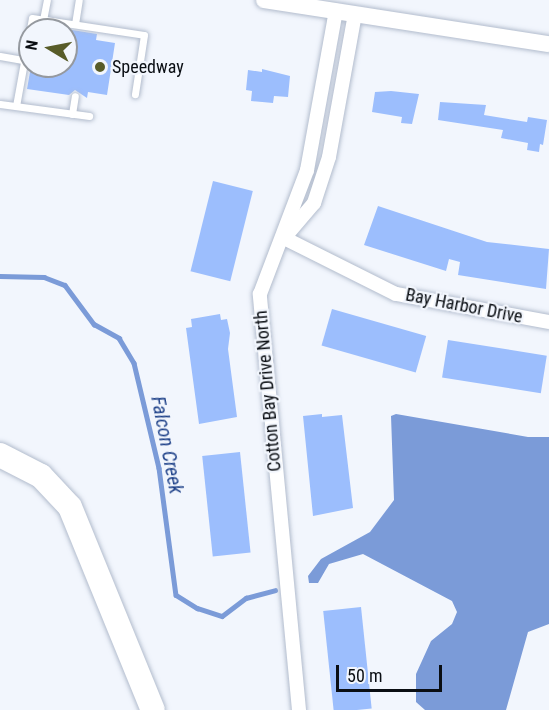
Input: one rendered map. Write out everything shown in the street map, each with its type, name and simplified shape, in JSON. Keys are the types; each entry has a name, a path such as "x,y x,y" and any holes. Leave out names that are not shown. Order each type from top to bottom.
{"highway":[{"path":"0,455 41,476 61,494 77,518 153,710"}],"street":[{"path":"264,0 549,44"},
{"name":"Cotton Bay Drive North","path":"299,710 260,313 263,282 284,238 314,139 336,11"},
{"path":"284,238 314,203 329,157 355,14"},
{"name":"Bay Harbor Drive","path":"284,238 396,294 549,322"}],"lane":[{"path":"43,18 47,0"},
{"path":"76,18 79,0"},
{"path":"78,25 86,29 144,35 135,94"},
{"path":"0,56 18,59"},
{"path":"16,106 24,78"},
{"path":"72,114 75,96"},
{"path":"0,104 90,116"}],"water":[{"path":"396,414 528,437 549,437 549,624 528,632 506,710 425,710 416,702 416,674 431,641 452,624 457,612 452,601 363,554 329,564 318,583 309,583 308,576 321,559 370,532 394,500 391,416"}],"building":[{"path":"78,31 97,34 96,40 115,43 107,95 88,92 87,98 75,90 69,95 27,89 29,78 78,78"},
{"path":"262,69 290,76 288,97 274,96 273,103 251,101 252,91 246,90 248,70 262,72"},
{"path":"375,92 419,94 412,124 401,123 402,117 372,112"},
{"path":"440,102 486,105 484,115 527,122 528,117 547,120 543,145 540,144 539,152 527,150 528,143 501,138 503,130 438,120"},
{"path":"213,181 253,191 230,281 191,271"},
{"path":"378,206 487,242 549,249 546,289 458,275 460,262 449,259 446,271 364,245"},
{"path":"332,309 426,336 416,373 322,346"},
{"path":"220,314 221,320 227,319 230,333 228,349 237,417 199,424 186,328 192,327 191,319"},
{"path":"448,340 547,356 541,393 442,378"},
{"path":"322,414 322,417 342,415 353,508 313,516 303,416"},
{"path":"240,452 251,552 213,556 202,456"},
{"path":"361,607 372,708 334,710 323,611"}],"waterway":[{"name":"Falcon Creek","path":"0,276 44,277 65,285 94,324 119,338 134,363 159,468 176,595 197,608 222,616 246,598 275,590"}],"place":[{"name":"Speedway","path":"100,67"}]}
